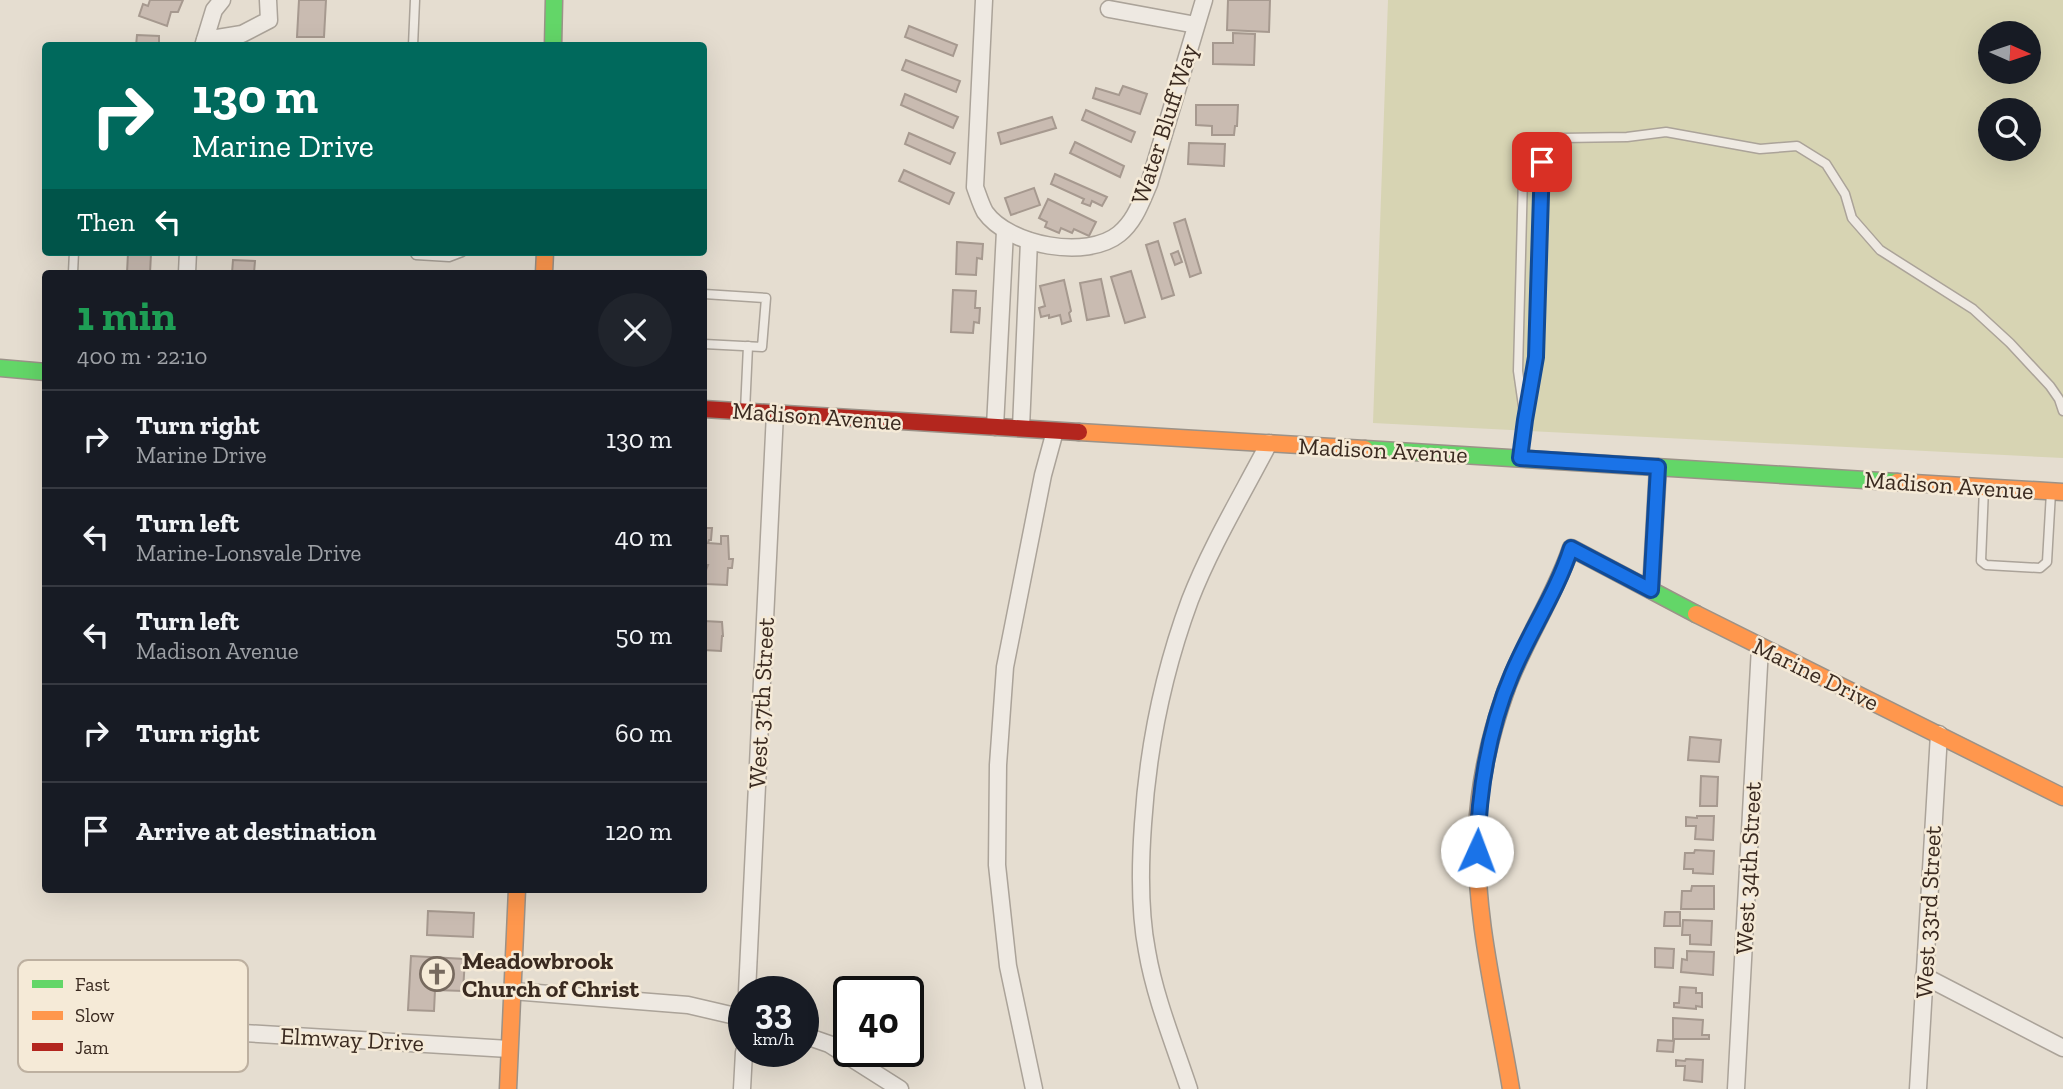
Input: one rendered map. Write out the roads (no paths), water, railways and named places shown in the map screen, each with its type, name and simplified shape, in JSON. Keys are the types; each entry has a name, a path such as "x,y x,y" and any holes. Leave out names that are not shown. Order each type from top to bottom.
{"street":[{"path":"204,42 215,10 222,0"},
{"path":"208,42 242,34 269,20 268,0"},
{"path":"553,42 554,0"},
{"path":"984,0 975,187 985,212 1005,230 995,427"},
{"name":"Water Bluff Way","path":"1005,230 1029,241 1085,248 1101,245 1132,222 1149,184 1204,0"},
{"path":"1109,9 1196,25"},
{"path":"1021,428 1029,241"},
{"path":"0,369 42,372"},
{"name":"Madison Avenue","path":"707,409 2057,492"},
{"name":"West 37th Street","path":"748,976 775,413"},
{"path":"1034,1089 1005,940 997,865 998,765 1005,667 1040,488 1055,430"},
{"path":"1189,1089 1147,951 1141,904 1141,847 1146,776 1156,714 1190,600 1269,443"},
{"path":"1651,590 1658,467"},
{"name":"Marine Drive","path":"1511,1089 1484,930 1477,851 1478,811 1485,764 1503,699 1513,672 1565,568 1571,548 1760,647 2063,797"},
{"name":"West 34th Street","path":"1736,1089 1760,647"},
{"name":"West 33rd Street","path":"1918,1089 1938,734"},
{"path":"508,1089 517,893"},
{"path":"1924,976 2063,1048"},
{"path":"512,991 688,1005 728,1014"},
{"name":"Elmway Drive","path":"248,1033 509,1049"},
{"path":"819,1041 829,1044 900,1089"},
{"path":"742,1089 743,1067"}],"lane":[{"path":"413,42 415,0"},
{"path":"1525,420 1518,371 1523,176 1526,157 1562,138 1627,137 1666,132 1760,149 1797,146 1826,164 1845,194 1853,218 1880,250 1973,309 2010,343 2050,386 2063,411"},
{"path":"1520,458 1536,357 1541,148"},
{"path":"432,256 452,256"},
{"path":"707,294 766,298 762,347 707,344"},
{"path":"745,411 748,346"},
{"path":"1983,488 1981,561 1986,565 2040,568 2047,562 2057,492"}],"place":[{"name":"Meadowbrook Church of Christ","path":"437,974"}]}
